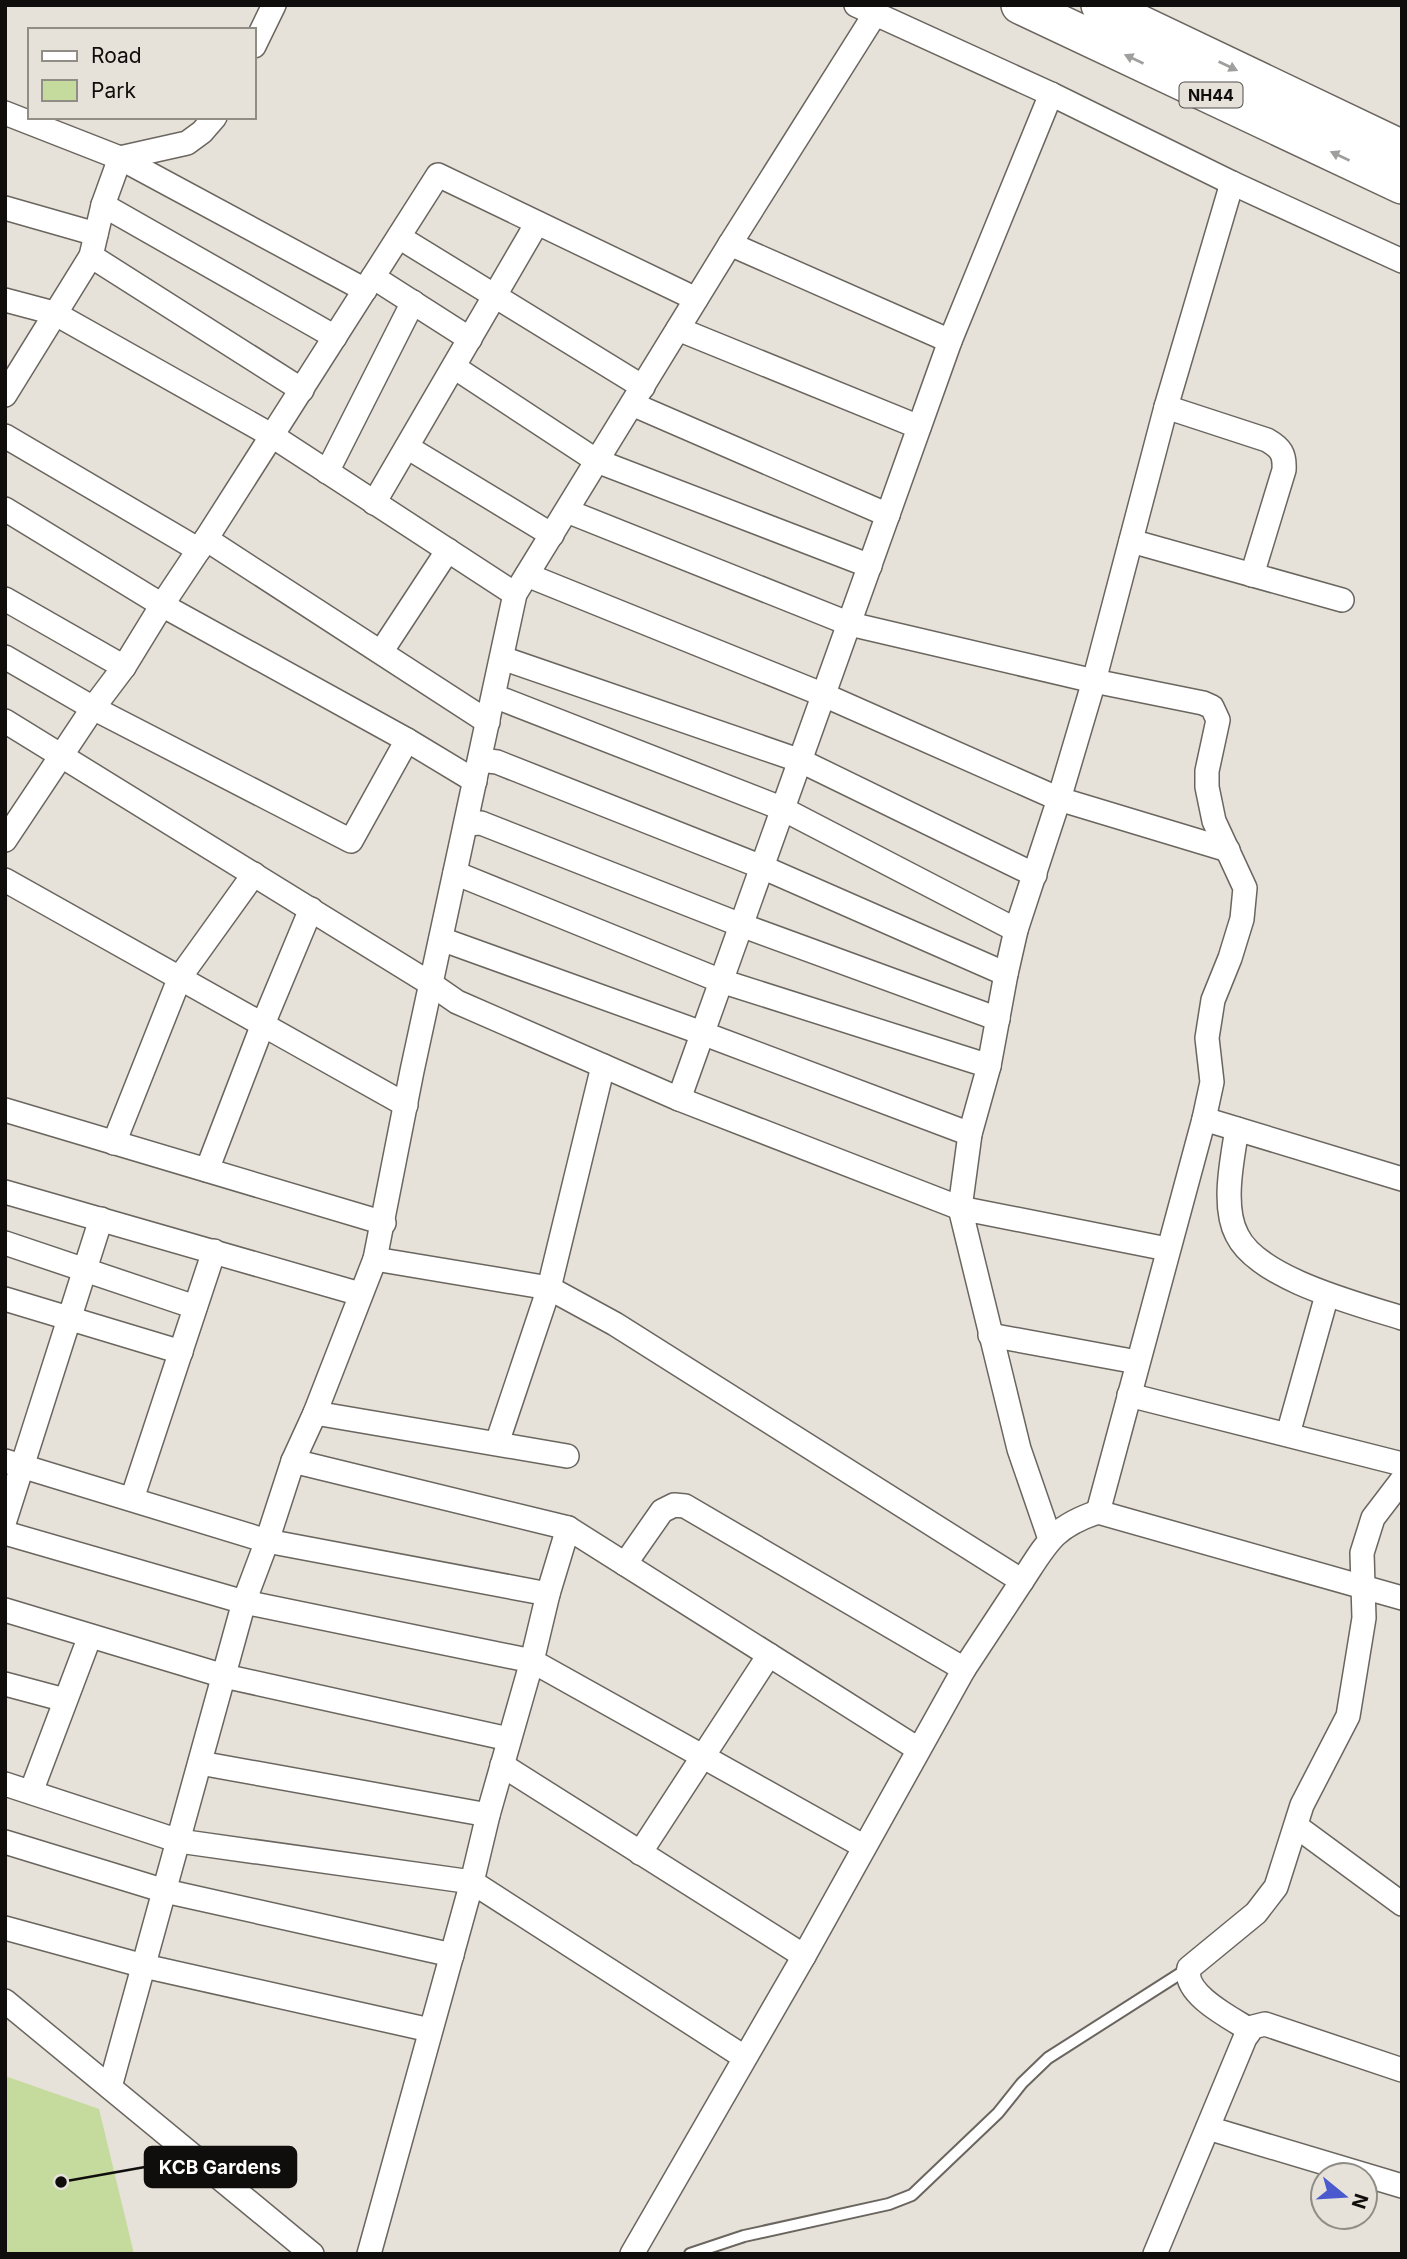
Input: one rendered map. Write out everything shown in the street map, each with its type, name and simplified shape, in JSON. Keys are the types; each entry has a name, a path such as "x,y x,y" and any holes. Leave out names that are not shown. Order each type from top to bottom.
{"highway":[{"name":"NH44","path":"1020,5 1402,185"},
{"name":"NH44","path":"1100,5 1402,149"}],"street":[{"path":"256,42 274,5"},
{"path":"110,2087 244,1602 293,1461 315,1413 376,1259 477,770 521,585 730,244 881,12 1232,183 1402,261"},
{"path":"679,1099 950,341 1052,94"},
{"path":"5,113 120,158 369,283 413,302 470,339"},
{"path":"120,158 187,143 213,119"},
{"path":"5,395 93,245 103,205 120,158"},
{"path":"5,840 93,708 124,667 438,175 696,299"},
{"path":"1049,1539 1019,1449 960,1208 970,1134 989,1066 1016,930 1094,681 1166,407 1232,183"},
{"path":"103,205 335,337"},
{"path":"5,208 93,245 302,390"},
{"path":"374,503 537,223"},
{"path":"398,237 495,296 637,395 888,515"},
{"path":"730,244 950,341"},
{"path":"5,300 54,313 271,435 448,551 521,585 824,695 1059,799 1227,850"},
{"path":"327,472 413,302"},
{"path":"678,329 919,426"},
{"path":"454,367 597,461 870,566"},
{"path":"1166,407 1267,440 1278,446 1284,457 1284,470 1252,575"},
{"path":"5,436 202,545 381,652 488,722"},
{"path":"407,447 552,536"},
{"path":"5,509 162,605 407,740 477,770 497,762 762,867 1006,974"},
{"path":"567,511 850,624 1212,707 1216,713 1218,725 1208,759 1207,787 1214,821 1245,888 1242,919 1213,1000 1207,1038 1212,1082 1204,1119 1098,1512"},
{"path":"1131,541 1342,600"},
{"path":"381,652 448,551"},
{"path":"5,599 124,667"},
{"path":"5,657 93,708 351,841 407,740"},
{"path":"502,658 800,761 1035,875"},
{"path":"494,696 781,808 1016,930"},
{"path":"5,720 312,909 457,1002 679,1099 960,1208 1167,1249"},
{"path":"466,824 481,823 741,925 998,1018"},
{"path":"455,873 721,981 989,1066"},
{"path":"114,1143 180,977 254,874"},
{"path":"5,880 406,1105"},
{"path":"207,1170 263,1024 312,909"},
{"path":"441,939 970,1134"},
{"path":"498,1443 549,1288 603,1066"},
{"path":"5,1110 384,1223"},
{"path":"1204,1119 1402,1179"},
{"path":"1237,1129 1231,1163 1231,1219 1236,1235 1254,1257 1326,1295 1402,1318"},
{"path":"5,1192 360,1294"},
{"path":"5,1520 14,1463 69,1318 101,1219"},
{"path":"5,1244 195,1307"},
{"path":"132,1499 214,1251"},
{"path":"376,1259 549,1288 615,1324 1022,1581"},
{"path":"1288,1434 1326,1295"},
{"path":"5,1299 181,1352"},
{"path":"990,1335 1138,1362"},
{"path":"1129,1395 1402,1464"},
{"path":"315,1413 567,1456"},
{"path":"293,1461 568,1528 918,1749"},
{"path":"14,1463 267,1541 548,1594"},
{"path":"1250,2030 1203,1999 1190,1983 1187,1973 1189,1968 1256,1913 1276,1887 1302,1805 1348,1716 1364,1618 1362,1553 1373,1518 1402,1480"},
{"path":"625,1564 662,1511 674,1505 685,1506 964,1669"},
{"path":"632,2254 804,1956 964,1669 1049,1539 1079,1518 1098,1512 1402,1598"},
{"path":"369,2254 568,1528"},
{"path":"5,1533 244,1602 532,1661 863,1846"},
{"path":"5,1610 224,1676 509,1739"},
{"path":"31,1792 90,1636"},
{"path":"640,1853 769,1655"},
{"path":"5,1684 65,1700"},
{"path":"200,1763 488,1815"},
{"path":"502,1765 804,1956"},
{"path":"5,1784 179,1841 472,1882 744,2057"},
{"path":"1296,1826 1402,1904"},
{"path":"5,1842 165,1891 452,1955"},
{"path":"5,1928 144,1966 430,2030"},
{"path":"5,2001 312,2254"},
{"path":"1155,2254 1250,2030 1257,2024 1265,2024 1402,2070"},
{"path":"1208,2127 1402,2186"}],"lane":[{"path":"691,2254 744,2236 889,2204 912,2194 998,2113 1022,2082 1048,2059 1189,1968"}],"green space":[{"path":"5,2076 99,2109 134,2254 5,2254"}],"place":[{"name":"KCB Gardens","path":"61,2182"}]}
